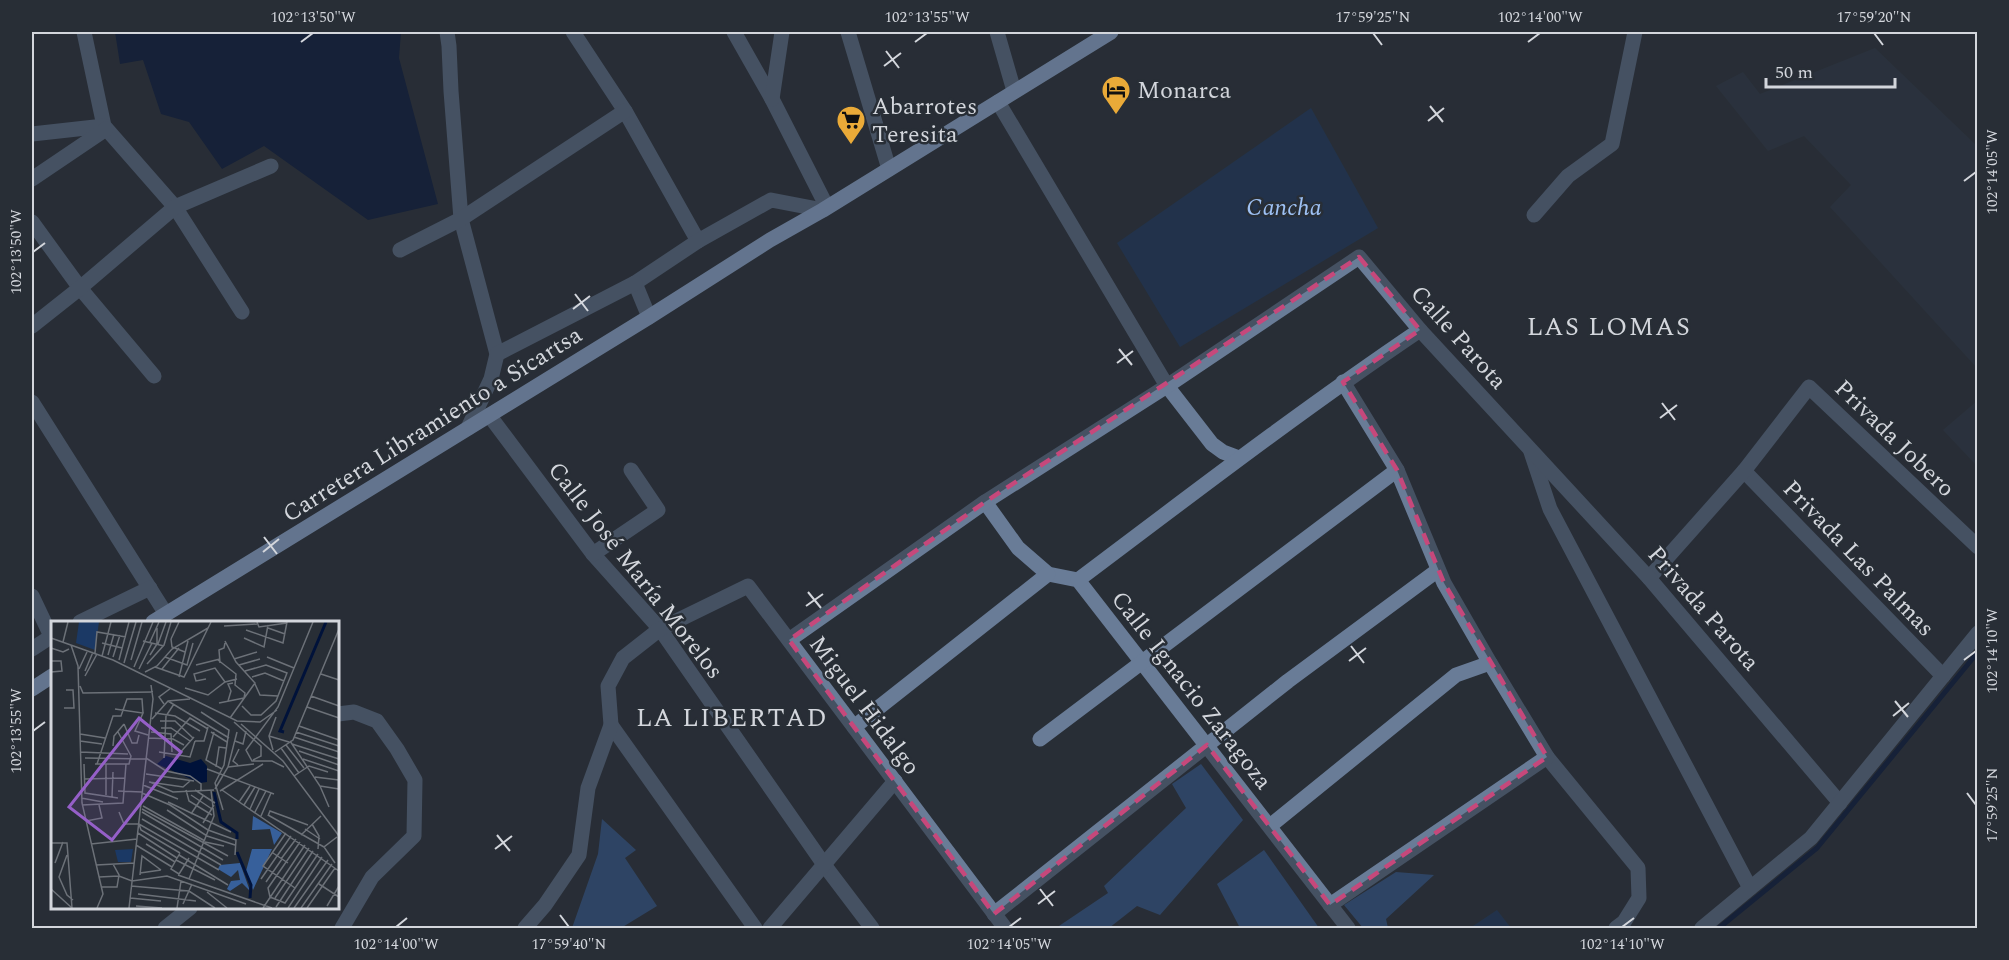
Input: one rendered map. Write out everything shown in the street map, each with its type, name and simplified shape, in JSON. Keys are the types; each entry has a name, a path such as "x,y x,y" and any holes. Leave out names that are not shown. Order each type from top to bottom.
{"main road":[{"name":"Carretera Libramiento a Sicartsa","path":"160,618 770,240 1111,32"},
{"path":"32,689 51,677"}],"street":[{"path":"84,32 105,128 175,207 242,312"},
{"path":"447,32 450,46 451,91 461,219 497,354 491,379 468,428"},
{"path":"574,32 625,111 698,241"},
{"path":"734,32 772,99 825,208"},
{"path":"772,99 782,32"},
{"path":"848,32 889,169"},
{"path":"997,32 1014,91"},
{"path":"1534,215 1568,176 1612,144 1635,32"},
{"path":"998,102 1167,386 1212,444 1223,452 1239,458"},
{"path":"400,250 461,219 625,111"},
{"path":"32,134 105,128"},
{"path":"32,179 105,128"},
{"path":"32,326 175,207 270,166"},
{"path":"497,354 635,283 698,241 771,200 825,208"},
{"path":"32,222 80,288 154,376"},
{"name":"Calle Parota","path":"1167,386 1359,257 1420,330 1529,446"},
{"path":"635,283 649,317"},
{"path":"1078,580 1239,458 1343,382 1420,330"},
{"path":"1343,382 1397,470 1438,570 1490,663 1547,757 1638,868 1639,898 1624,922 1616,928"},
{"path":"789,640 985,502 1167,386"},
{"name":"Privada Jobero","path":"1744,471 1809,387 1977,547"},
{"path":"32,402 150,588 160,618"},
{"name":"Calle José María Morelos","path":"489,415 593,554 660,629 825,866 872,928"},
{"path":"1529,446 1550,509 1750,888"},
{"name":"Privada Parota","path":"1529,446 1649,578 1840,803"},
{"path":"1040,739 1397,470"},
{"path":"593,554 658,510 631,471"},
{"path":"1649,578 1744,471"},
{"name":"Privada Las Palmas","path":"1744,471 1943,676"},
{"name":"Calle Ignacio Zaragoza","path":"985,502 1018,548 1048,574 1078,580 1348,928"},
{"path":"994,914 1288,681 1438,570"},
{"path":"854,727 1048,574"},
{"name":"Miguel Hidalgo","path":"660,629 748,586 1005,928"},
{"path":"82,621 150,588"},
{"path":"32,596 51,634"},
{"path":"525,928 545,905 579,855 588,788 611,725 608,686 623,658 660,629"},
{"path":"1702,928 1811,838 1977,633"},
{"path":"32,649 51,637"},
{"path":"1270,826 1456,675 1490,663"},
{"path":"339,714 354,712 377,721 415,780 414,836 372,877 342,928"},
{"path":"611,725 754,928"},
{"path":"1330,905 1547,757"},
{"path":"770,928 895,782"},
{"path":"165,928 189,909"}],"highlighted area":[{"path":"1359,257 1420,330 1343,382 1397,470 1444,583 1547,757 1330,905 1207,745 994,914 789,640 985,502"}],"shaded area":[{"path":"115,32 401,32 399,58 438,204 368,220 264,146 222,169 189,122 161,114 143,60 120,64"},
{"path":"1875,48 1977,146 1977,368 1830,207 1851,185 1804,136 1768,151 1716,86 1743,72 1760,94"},
{"path":"1977,401 1977,466 1943,430"},
{"path":"1201,764 1243,820 1160,915 1137,906 1109,928 1056,928 1108,893 1104,886 1186,808 1172,784"},
{"path":"602,819 636,850 625,858 657,906 621,928 572,928 598,854"},
{"path":"1264,850 1319,928 1240,928 1217,884"},
{"path":"1396,872 1434,875 1386,919 1388,928 1363,928 1344,905"}],"green space":[{"name":"Cancha","path":"1311,108 1378,228 1180,347 1117,243"},
{"path":"1497,910 1511,928 1470,928"}],"waterway":[{"path":"1719,928 1817,848 1978,652"}],"place":[{"name":"Monarca","path":"1116,116"},
{"name":"Abarrotes Teresita","path":"851,146"}],"district":[{"name":"LAS LOMAS","path":"1609,326"},
{"name":"LA LIBERTAD","path":"732,717"}]}
